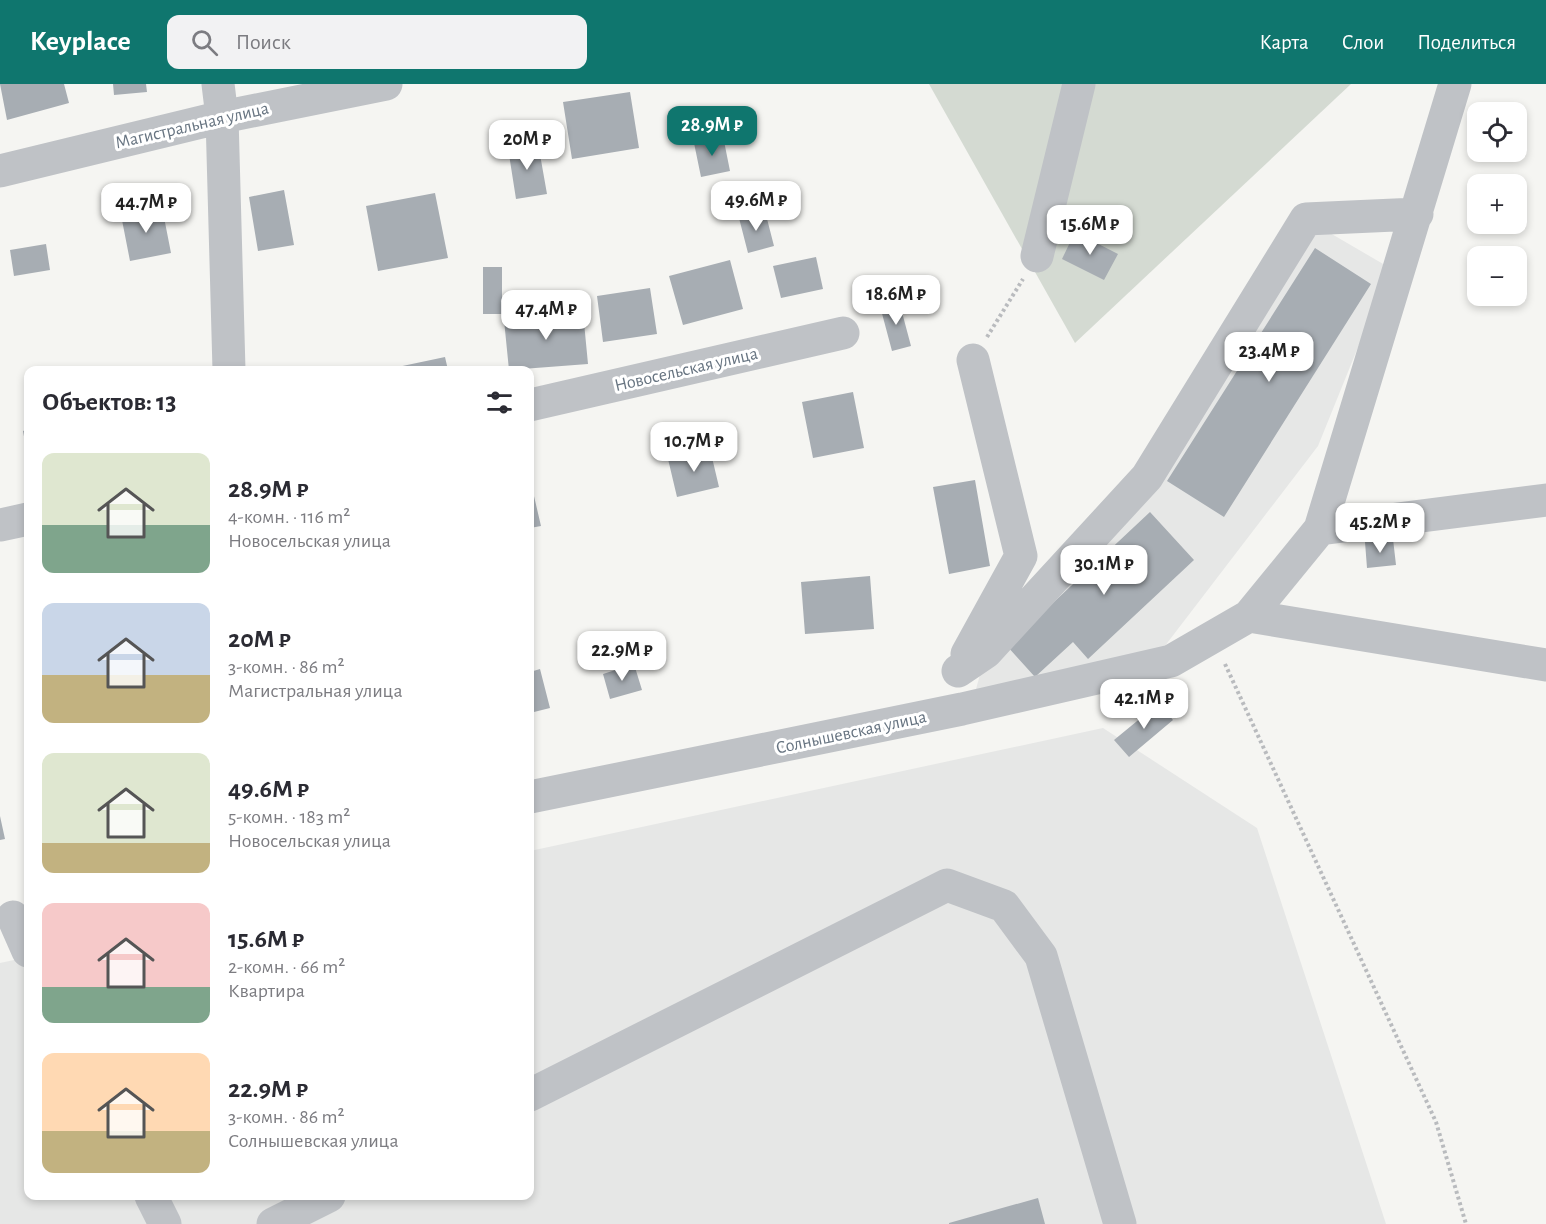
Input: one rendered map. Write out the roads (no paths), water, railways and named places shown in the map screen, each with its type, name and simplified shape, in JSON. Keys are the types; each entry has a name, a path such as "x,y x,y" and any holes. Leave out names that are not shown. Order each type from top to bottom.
{"street":[{"path":"218,84 222,117 229,366"},
{"name":"Магистральная улица","path":"0,171 222,117 386,84"},
{"path":"1038,256 1079,84"},
{"path":"1455,84 1320,529 1249,616 1546,665"},
{"path":"958,671 986,652 1147,477 1306,219 1417,214"},
{"name":"Новосельская улица","path":"534,404 843,333"},
{"path":"962,709 958,671 1021,556 973,360"},
{"path":"1320,529 1546,500"},
{"path":"0,525 24,520"},
{"name":"Солнышевская улица","path":"534,796 962,709 1172,661 1249,616"},
{"path":"534,1093 946,885 1004,906 1041,956 1120,1224"},
{"path":"14,916 24,941"},
{"path":"153,1200 165,1224"},
{"path":"273,1224 321,1200"}]}
